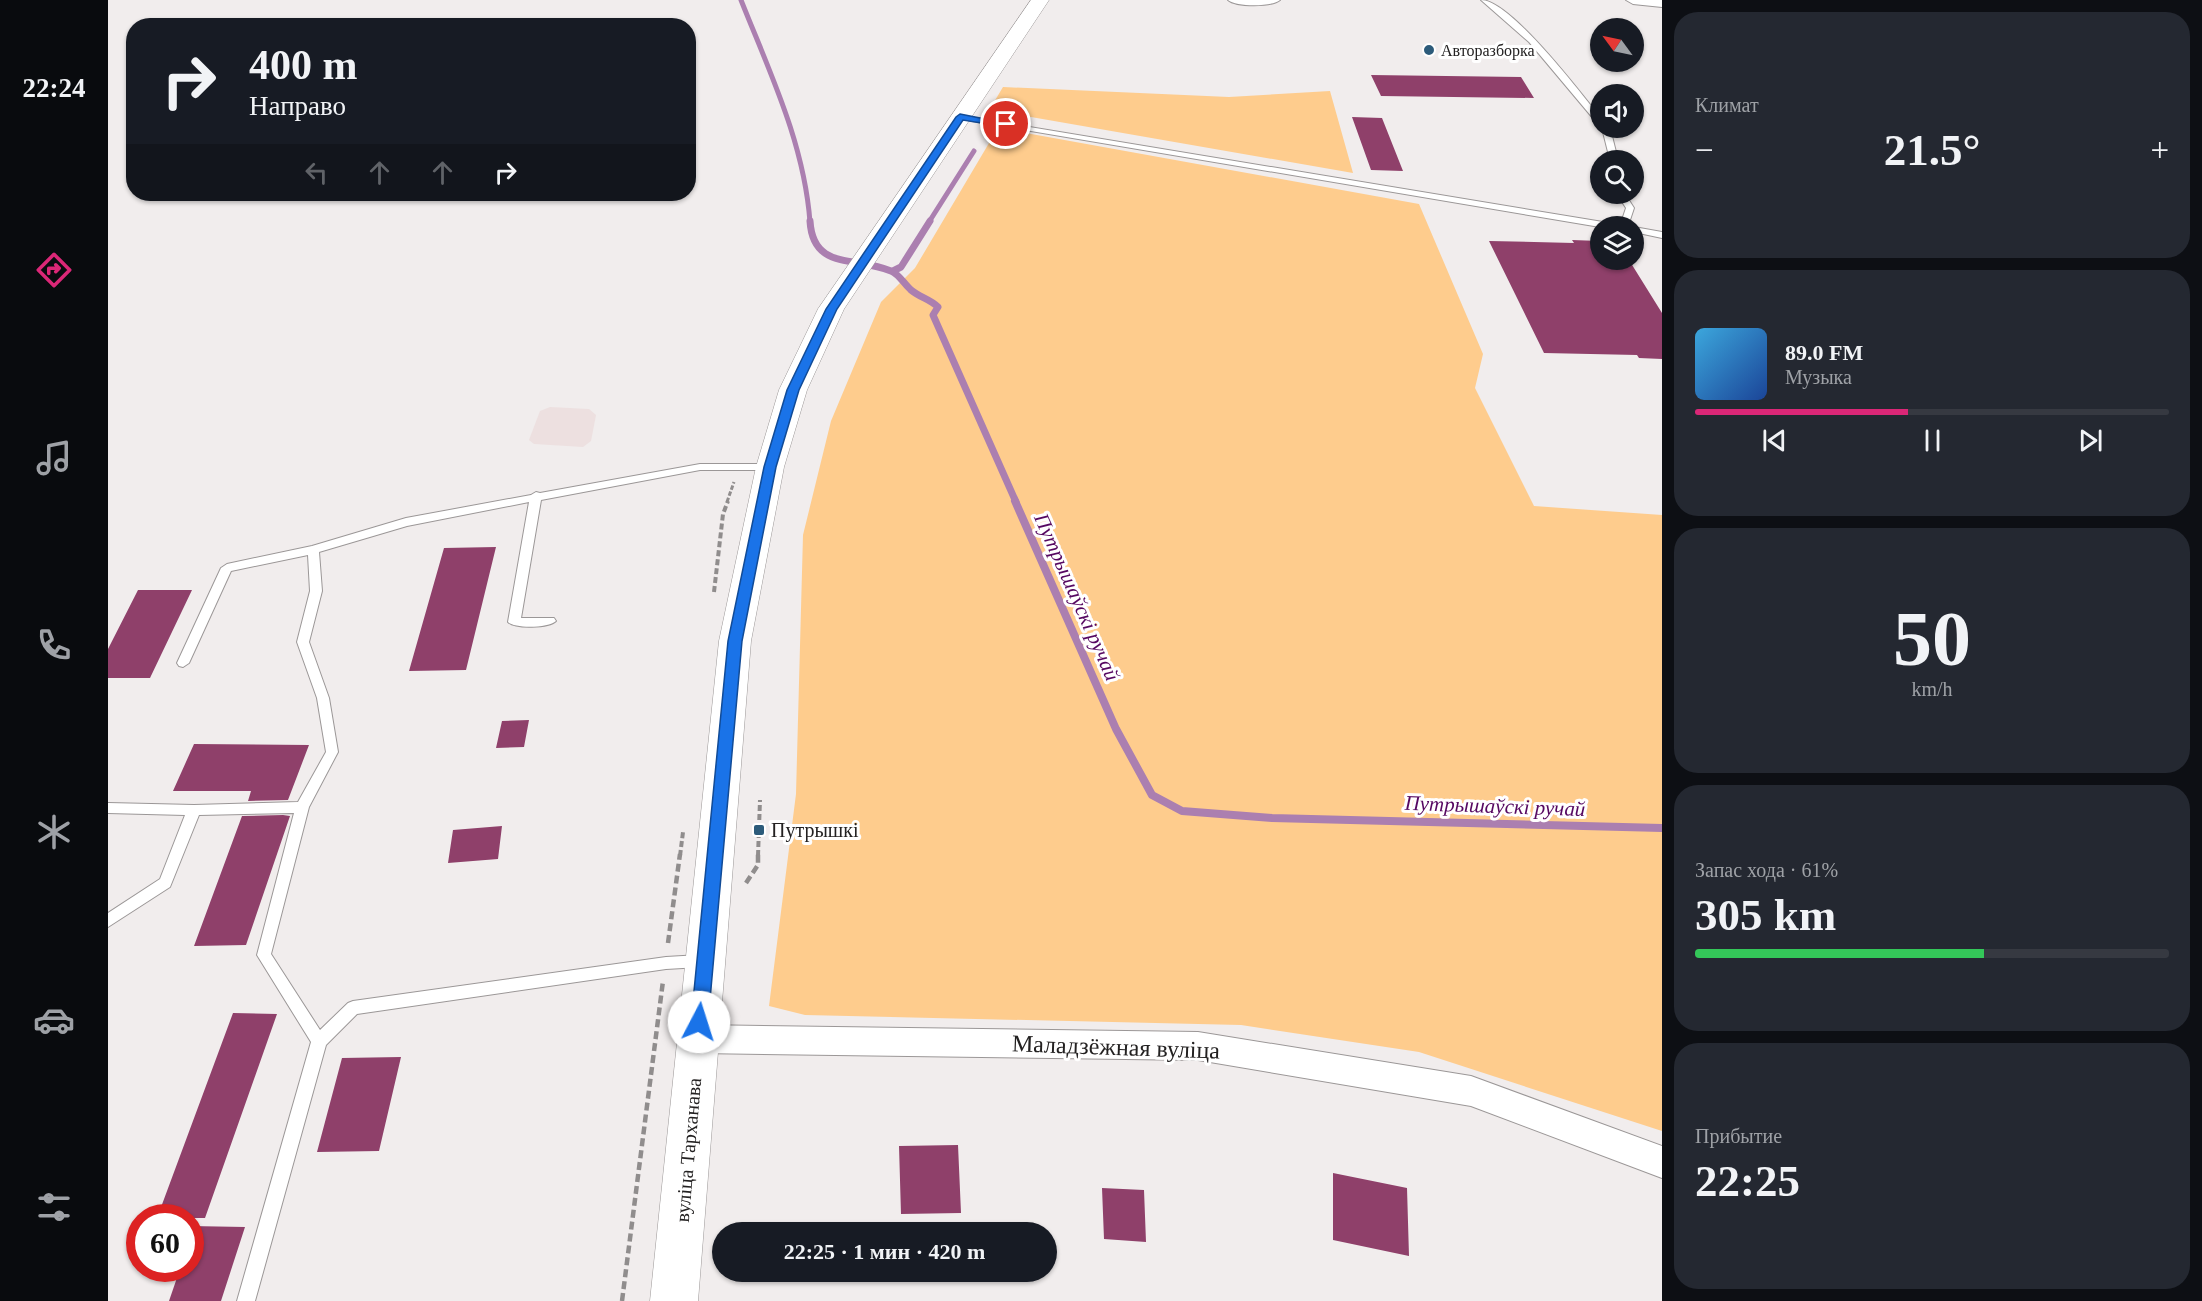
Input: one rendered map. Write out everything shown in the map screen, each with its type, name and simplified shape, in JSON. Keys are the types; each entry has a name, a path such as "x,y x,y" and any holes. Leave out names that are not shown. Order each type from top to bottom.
{"main road":[{"name":"вуліца Тарханава","path":"674,1301 735,641 754,467 831,309 1040,0"}],"street":[{"path":"1235,0 1273,0"},
{"path":"1633,0 1662,3"},
{"name":"Маладзёжная вуліца","path":"698,1039 1198,1046 1471,1091 1662,1162"}],"lane":[{"path":"1484,0 1497,8 1525,36 1590,110"},
{"path":"960,117 1590,223"},
{"path":"1644,232 1662,235"},
{"path":"183,663 227,568 313,550 406,522 536,496 700,466 754,467"},
{"path":"536,496 514,622 550,621"},
{"path":"313,550 316,591 303,642 323,698 332,752 302,807 264,955 319,1041"},
{"path":"108,808 194,810 302,807"},
{"path":"108,921 165,883 194,810"},
{"path":"246,1301 319,1041 353,1008 666,963 705,960"}],"path":[{"path":"713,597 723,514 754,467"},
{"path":"622,1301 684,823"}],"shaded area":[{"path":"1003,87 1229,97 1330,91 1353,173 1031,117 991,107"},
{"path":"1009,130 1419,204 1483,354 1475,388 1534,506 1662,515 1662,1131 1419,1052 1241,1025 805,1015 769,1006 796,794 803,535 831,421 881,302 915,268 995,133"},
{"path":"550,407 589,409 596,415 591,441 583,447 534,444 529,440 540,411"}],"building":[{"path":"1371,75 1521,77 1534,98 1381,96"},
{"path":"1352,117 1382,118 1403,171 1371,170"},
{"path":"1572,240 1590,241 1590,270 1635,270 1662,313 1662,359 1639,358 1637,355 1544,353 1489,241 1574,243"},
{"path":"496,547 466,670 409,671 444,548"},
{"path":"138,590 192,590 150,678 108,678 108,649"},
{"path":"529,720 524,747 496,748 502,721"},
{"path":"194,744 309,745 288,800 248,801 251,791 173,791"},
{"path":"242,816 290,816 246,945 194,946"},
{"path":"502,826 498,859 448,863 453,830"},
{"path":"233,1013 277,1014 205,1218 204,1204 162,1204"},
{"path":"401,1057 379,1151 317,1152 342,1058"},
{"path":"958,1145 961,1213 901,1214 899,1146"},
{"path":"1333,1173 1407,1188 1409,1256 1333,1240"},
{"path":"1102,1188 1144,1190 1146,1242 1104,1239"},
{"path":"204,1226 245,1227 221,1301 169,1301 176,1282 204,1282"}],"waterway":[{"name":"Путрышаўскі ручай","path":"741,0 774,81 793,136 807,193 810,222"},
{"path":"929,222 974,151"},
{"name":"Путрышаўскі ручай","path":"810,221 813,237 819,248 828,255 891,271 897,274 908,288 938,307 933,315 1016,502"},
{"path":"893,271 901,267 930,221"},
{"name":"Путрышаўскі ручай","path":"1015,501 1116,729 1152,795 1182,811 1272,818 1662,828"}],"place":[{"name":"Авторазборка","path":"1429,50"},
{"name":"Путрышкі","path":"759,830"}],"route":[{"path":"699,1022 735,641 770,467 793,390 831,309 960,117 1006,124"}]}
